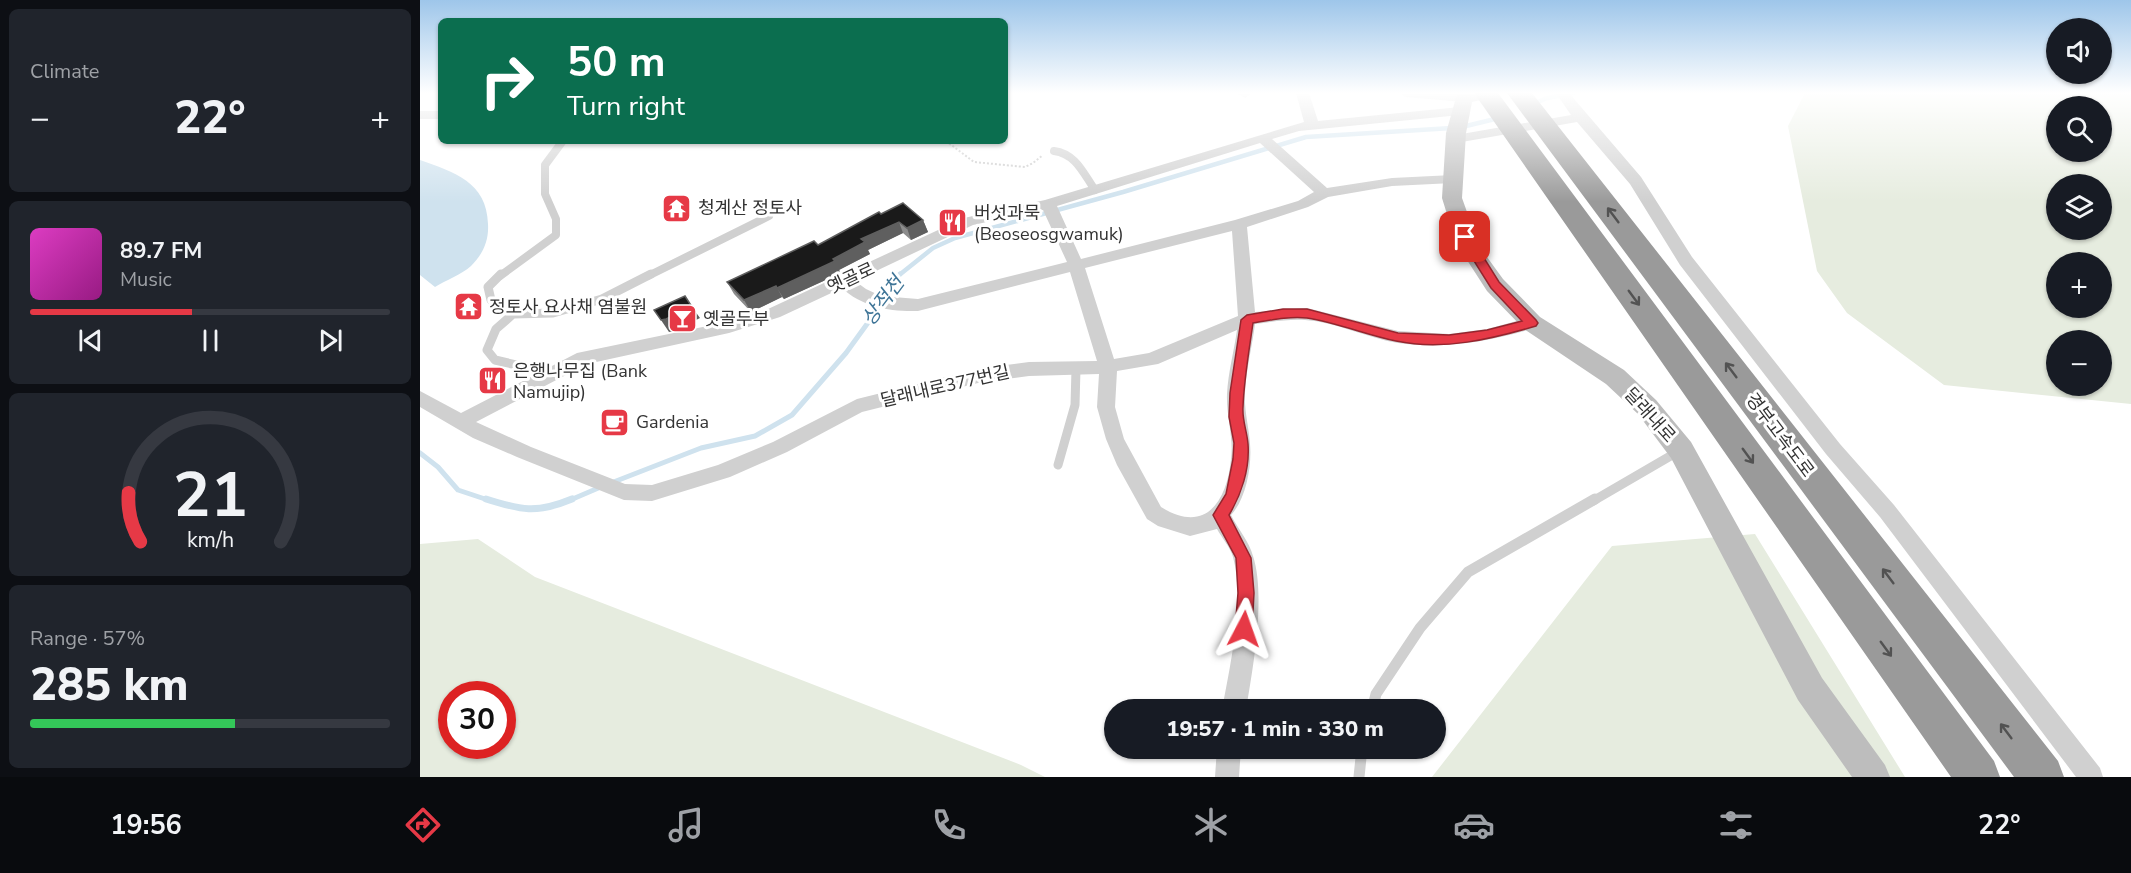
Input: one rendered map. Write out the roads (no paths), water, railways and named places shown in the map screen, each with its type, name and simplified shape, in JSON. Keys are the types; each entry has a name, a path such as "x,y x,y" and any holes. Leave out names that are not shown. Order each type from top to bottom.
{"highway":[{"name":"경부고속도로","path":"1496,129 1527,148 1978,777"},
{"name":"경부고속도로","path":"1547,129 2042,777"}],"street":[{"name":"옛골로","path":"459,422 583,358 723,329 774,313 969,221 1051,210 1095,190 1269,145 1294,129"},
{"name":"달래내로","path":"1463,129 1453,179 1452,198 1465,237 1495,285 1532,323 1615,377 1647,407 1681,450 1810,689 1874,777"},
{"path":"1592,129 1645,193 1686,261 1833,449 1887,511 2091,777"},
{"path":"1269,145 1324,193"},
{"path":"845,281 860,295 897,304 918,305 1239,224 1303,204 1324,193 1392,182 1453,179"},
{"path":"1051,210 1076,265 1108,367 1106,407 1115,439 1148,506 1165,520 1190,527 1212,522 1221,515 1233,496 1241,459 1241,443 1236,417 1236,393 1247,320 1239,224"},
{"name":"달래내로377번길","path":"420,398 459,422 506,445 624,492 652,493 723,471 780,447 857,406 982,375 1029,369 1108,367 1152,359 1247,320 1283,314 1307,314 1398,337 1449,340 1487,335 1532,323"},
{"path":"1221,515 1244,558 1246,572 1245,613 1236,699"},
{"path":"1227,777 1228,759"}],"lane":[{"path":"561,144 545,165 545,194 556,219 556,235 508,268 489,287 491,300 513,314 553,314 602,299 769,216"},
{"path":"1054,151 1065,151 1073,157 1095,190"},
{"path":"513,314 500,323 491,334 487,350 495,360 551,374"},
{"path":"1058,465 1072,412 1077,384 1076,369"},
{"path":"1375,699 1420,628 1468,572 1681,450"},
{"path":"1359,777 1361,759"}],"water":[{"path":"420,160 456,174 475,188 482,198 488,224 486,242 482,252 471,266 435,287 420,275"}],"waterway":[{"name":"상적천","path":"898,276 933,248 955,238 1123,192 1306,137 1432,129"},
{"name":"상적천","path":"611,483 701,448 755,436 792,415 846,353 898,276"},
{"name":"상적천","path":"420,453 438,467 458,490 491,501"},
{"name":"상적천","path":"568,501 603,486"},
{"name":"상적천","path":"486,499 529,509 548,507 572,499"}],"place":[{"name":"청계산 정토사","path":"677,208"},
{"name":"버섯과묵 (Beoseosgwamuk)","path":"953,223"},
{"name":"정토사 요사채 염불원","path":"468,307"},
{"name":"옛골두부","path":"682,319"},
{"name":"은행나무집 (Bank Namujip)","path":"492,381"},
{"name":"Gardenia","path":"615,422"}]}
